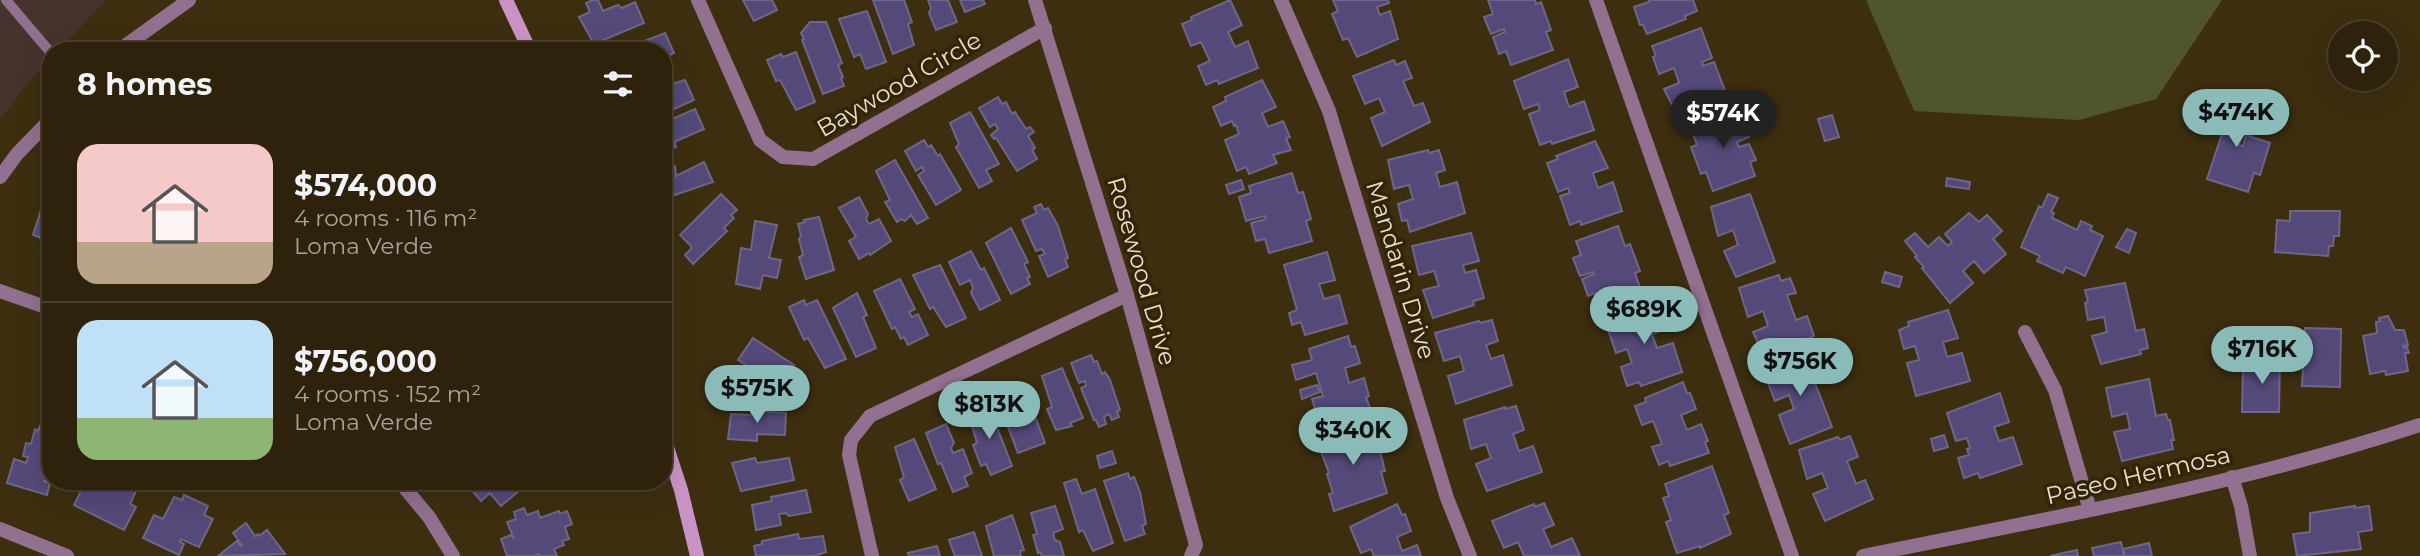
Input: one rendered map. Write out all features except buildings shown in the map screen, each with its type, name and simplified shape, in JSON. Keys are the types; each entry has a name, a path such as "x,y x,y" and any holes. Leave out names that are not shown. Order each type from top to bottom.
{"main road":[{"path":"506,0 526,42"},
{"path":"672,462 697,556"}],"street":[{"path":"131,42 189,0"},
{"name":"Baywood Circle","path":"698,0 760,140 783,157 813,159 1045,28"},
{"name":"Rosewood Drive","path":"1035,0 1127,295 1196,545 1191,556"},
{"name":"Mandarin Drive","path":"1281,0 1329,111 1443,484 1469,556"},
{"path":"1595,0 1792,556"},
{"path":"0,177 42,128"},
{"path":"0,291 42,306"},
{"path":"872,556 849,455 851,440 870,416 1127,295"},
{"path":"2025,331 2055,390 2090,510"},
{"name":"Paseo Hermosa","path":"1863,556 2090,510 2343,451 2420,425"},
{"path":"2232,477 2241,506 2250,556"},
{"path":"406,490 429,517 453,556"},
{"path":"0,529 67,556"}],"lane":[{"path":"6,0 42,42"}],"shaded area":[{"path":"0,0 106,0 66,42 42,42 42,67 0,119"}],"green space":[{"path":"1866,0 2222,0 2156,99 2079,120 1914,111"}]}
